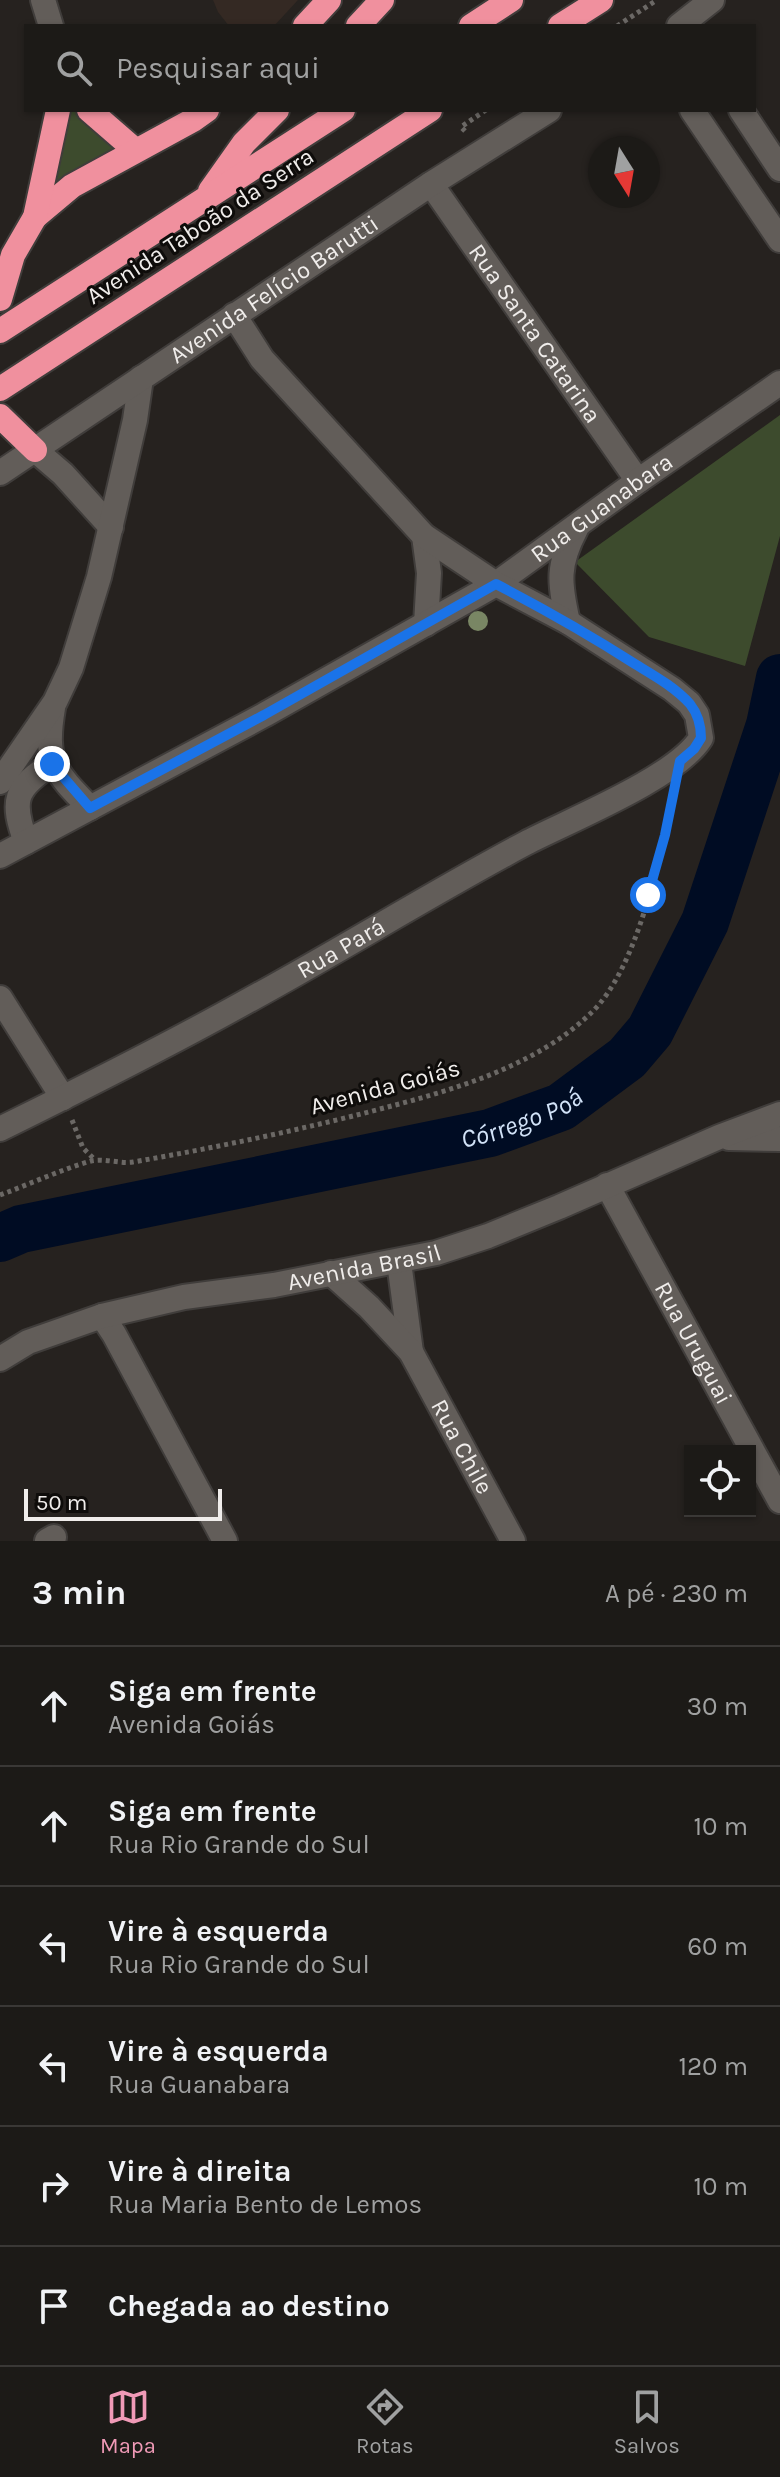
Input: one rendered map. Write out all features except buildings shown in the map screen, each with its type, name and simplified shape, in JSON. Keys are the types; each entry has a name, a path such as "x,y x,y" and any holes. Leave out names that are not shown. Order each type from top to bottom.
{"highway":[{"path":"307,24 329,0"},
{"path":"360,24 382,0"},
{"path":"474,24 511,0"},
{"path":"563,24 601,0"},
{"path":"0,299 13,255 35,217 58,112"},
{"path":"91,112 135,150"},
{"path":"35,217 72,186 204,112"},
{"path":"204,201 244,143 275,112"},
{"name":"Avenida Taboão da Serra","path":"0,331 340,112"},
{"name":"Avenida Taboão da Serra","path":"0,389 427,112"},
{"path":"0,416 35,450"}],"street":[{"path":"43,0 50,24"},
{"path":"683,24 712,0"},
{"name":"Avenida Felício Barutti","path":"0,473 431,184 546,112"},
{"path":"693,112 780,240"},
{"path":"707,132 718,133 728,129 739,112"},
{"path":"741,112 780,169"},
{"path":"729,166 731,151 737,143 750,140 763,143"},
{"name":"Rua Santa Catarina","path":"431,184 638,481"},
{"path":"234,315 262,359 424,536 496,584 568,622 643,668 689,703 697,715 701,738 680,761"},
{"path":"6,787 55,702 75,655 111,527 135,420 141,378"},
{"name":"Rua Guanabara","path":"0,856 264,715 496,584 780,383"},
{"path":"35,450 63,474 111,527"},
{"path":"568,622 561,593 561,566 576,528"},
{"path":"424,536 429,573 426,624"},
{"path":"55,702 49,733 52,764 90,808"},
{"name":"Rua Pará","path":"0,1129 242,1005 525,844 632,790 680,761"},
{"path":"6,787 27,782 52,764"},
{"path":"6,787 26,842"},
{"path":"0,998 63,1098"},
{"name":"Avenida Brasil","path":"0,1359 28,1342 102,1316 184,1297 274,1285 399,1262 488,1236 780,1114"},
{"name":"Avenida Brasil","path":"719,1137 780,1139"},
{"name":"Rua Uruguai","path":"607,1185 780,1501"},
{"name":"Rua Chile","path":"399,1262 411,1352"},
{"name":"Rua Chile","path":"331,1273 369,1307 411,1352 513,1541"},
{"path":"102,1316 225,1541"}],"path":[{"path":"620,24 657,0"},
{"path":"480,121 464,132 461,127 483,112"},
{"name":"Avenida Goiás","path":"0,1195 95,1160 130,1163 250,1142 422,1100 523,1060 563,1035 592,1012 615,979 634,941 665,835 680,761"},
{"path":"63,1098 83,1148 95,1160"}],"shaded area":[{"path":"213,0 298,0 276,24 227,24"}],"green space":[{"path":"65,112 81,112 121,149 49,196"},
{"path":"780,415 780,536 745,666 649,637 575,562"}],"waterway":[{"name":"Córrego Poá","path":"0,1238 21,1229 490,1133 561,1107 627,1058 650,1031 705,922 770,725 780,678"}],"route":[{"path":"52,764 90,808 264,715 496,584 568,622 643,668 689,703 697,715 701,738 680,761 665,835 648,895"}]}
